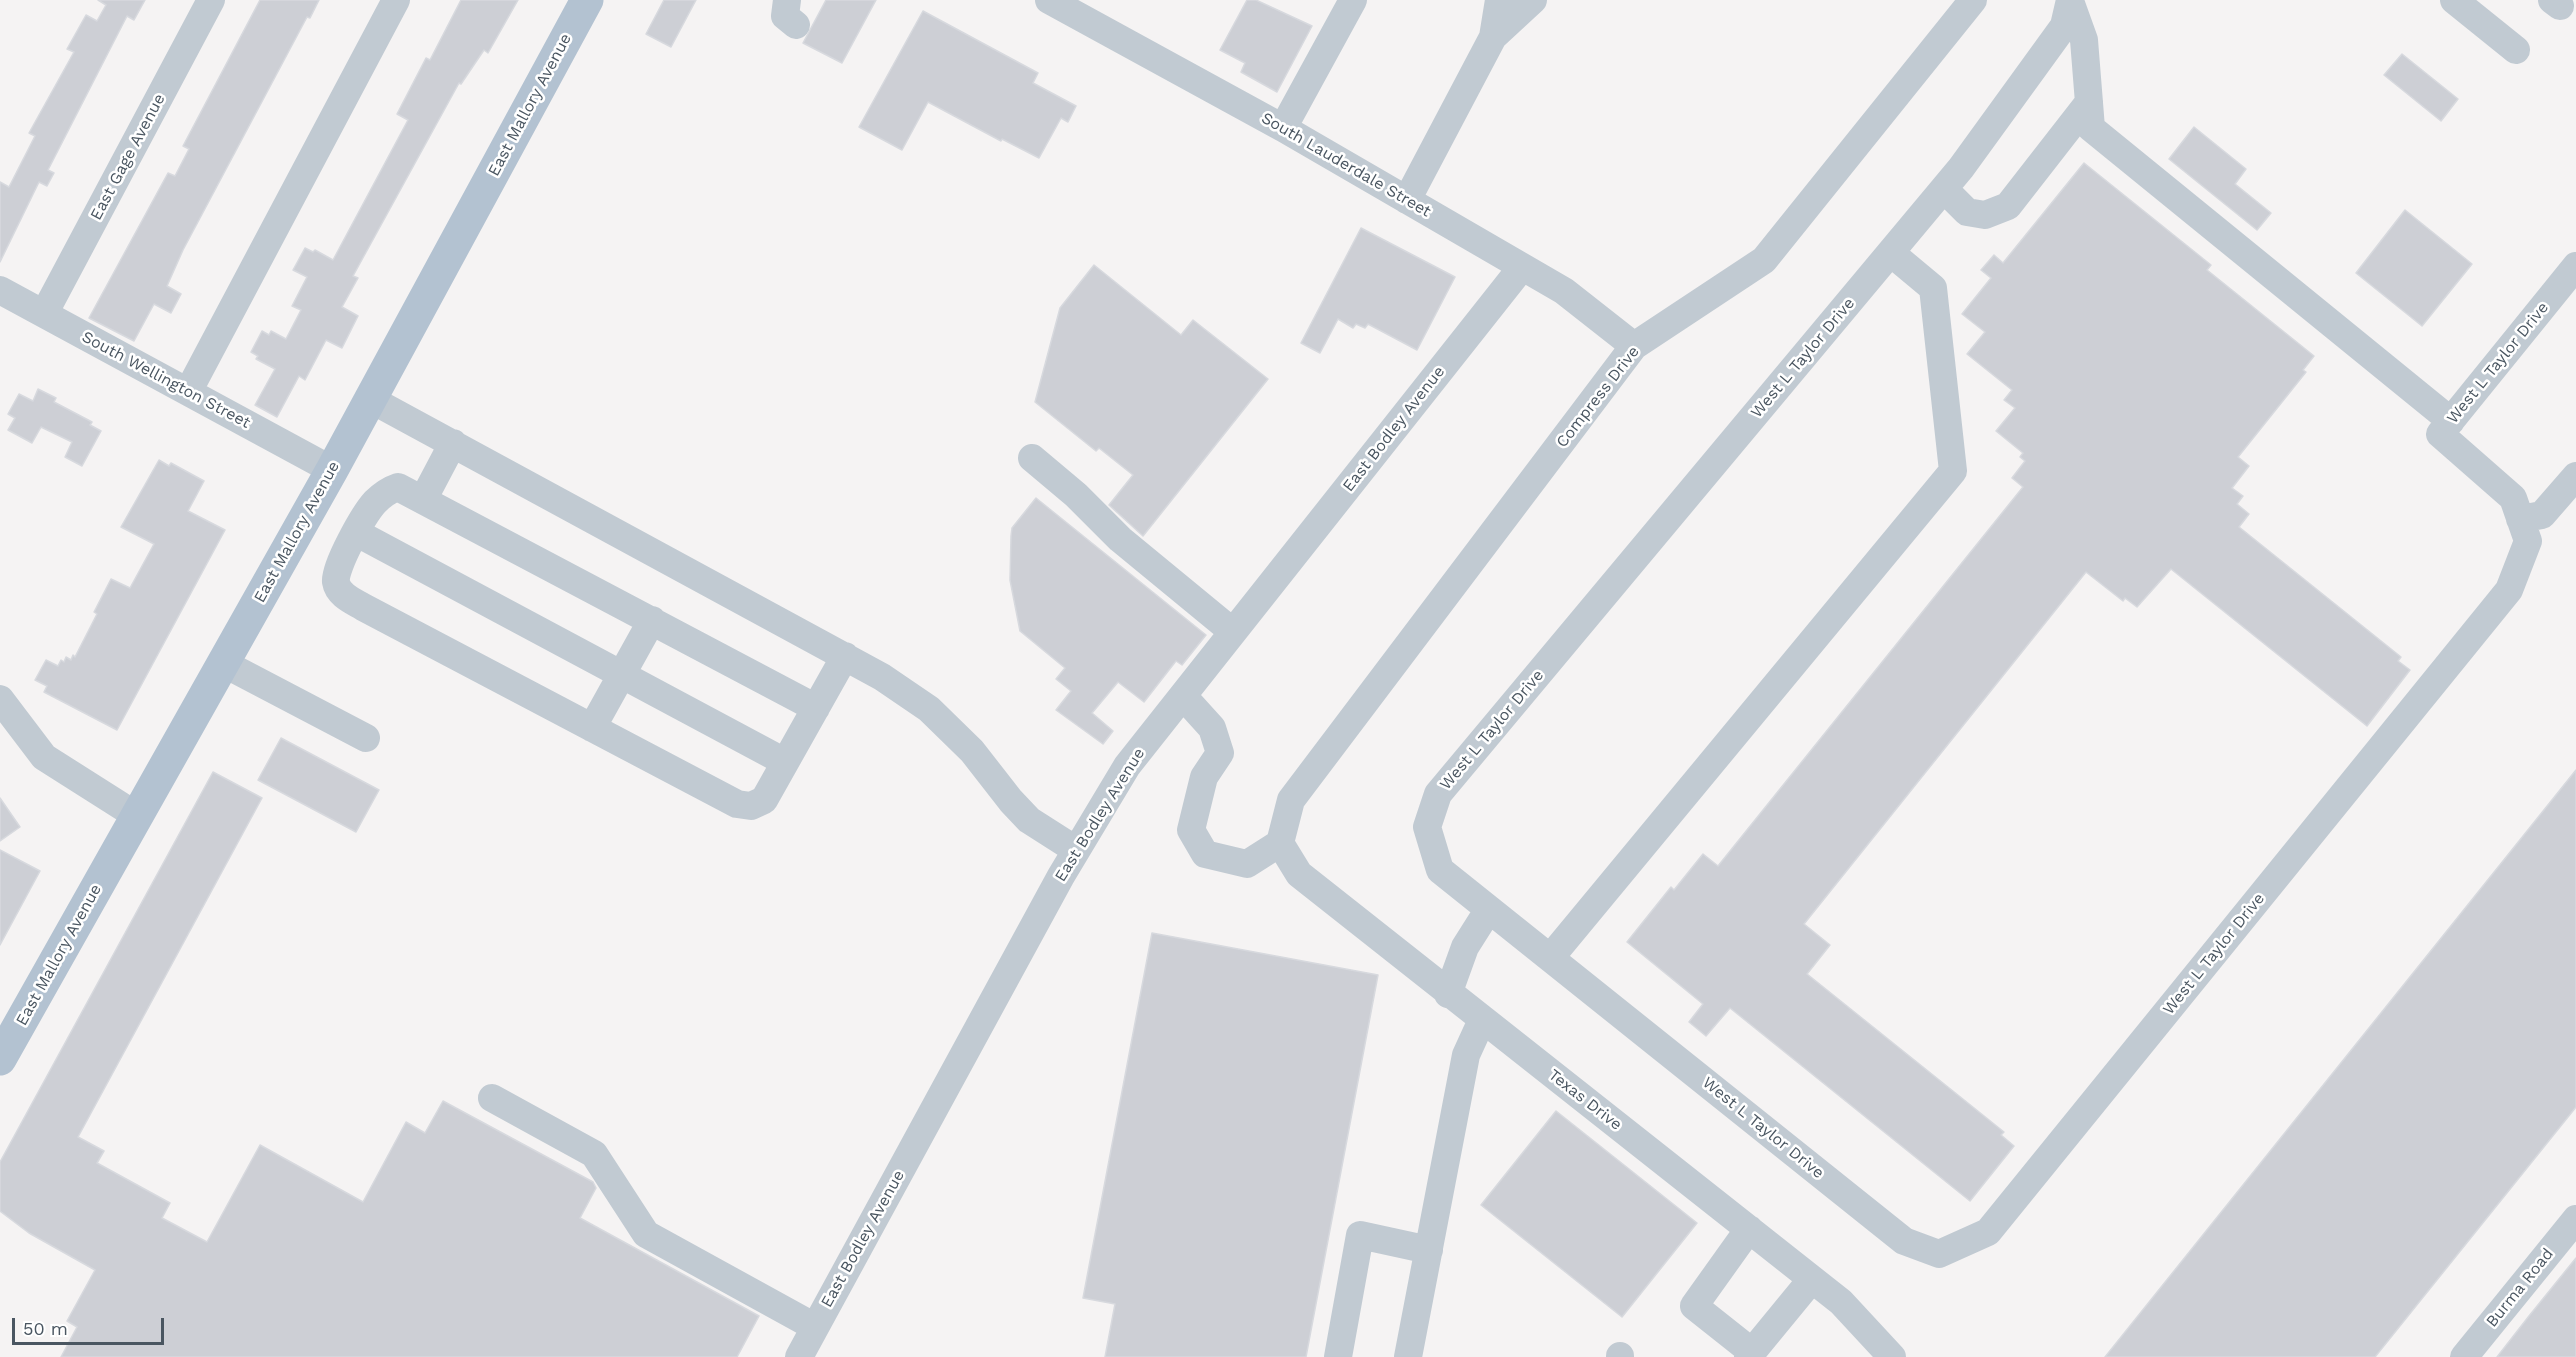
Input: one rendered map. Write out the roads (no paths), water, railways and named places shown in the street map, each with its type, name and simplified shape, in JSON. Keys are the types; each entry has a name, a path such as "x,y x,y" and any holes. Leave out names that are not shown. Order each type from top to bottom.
{"main road":[{"name":"East Mallory Avenue","path":"0,1059 332,470 587,0"}],"street":[{"name":"East Gage Avenue","path":"44,314 211,0"},
{"path":"188,392 396,0"},
{"name":"South Lauderdale Street","path":"1049,0 1283,128 1564,291 1634,346"},
{"path":"1283,128 1353,0"},
{"path":"1407,200 1493,37 1499,0"},
{"path":"1493,37 1533,0"},
{"name":"Compress Drive","path":"1280,843 1291,800 1634,346 1764,260 1973,0"},
{"path":"2070,0 2084,40 2091,128 2451,421"},
{"name":"West L Taylor Drive","path":"2070,0 2064,26 1944,189 1438,794 1427,827 1440,870 1904,1241 1939,1254 1988,1232 2509,590 2528,541 2513,498 2440,434 2576,266"},
{"path":"2464,3 2516,50"},
{"path":"1944,189 1966,212 1985,215 2008,206 2089,102"},
{"path":"1550,958 1953,471 1933,288 1891,253"},
{"name":"East Bodley Avenue","path":"799,1357 1076,850 1127,766 1522,267"},
{"name":"South Wellington Street","path":"0,290 332,470"},
{"path":"370,399 844,656 929,709 972,751 1029,820 1076,850"},
{"path":"424,498 453,443"},
{"path":"1032,458 1076,495 1119,539 1233,632"},
{"path":"2520,519 2542,514 2576,476"},
{"path":"816,708 424,498 399,487 388,491 374,503 338,566 336,583 342,594 736,804 751,806 764,800 816,708 844,656"},
{"path":"357,532 785,762"},
{"path":"592,728 652,620"},
{"path":"223,663 366,738"},
{"path":"1183,696 1212,728 1220,753 1204,777 1191,830 1205,854 1247,864 1280,843"},
{"path":"0,699 44,757 137,816"},
{"name":"Texas Drive","path":"1280,843 1299,874 1448,994 1841,1302 1892,1357"},
{"path":"1448,994 1465,946 1489,909"},
{"path":"1408,1357 1466,1055 1482,1020"},
{"path":"492,1098 594,1154 645,1234 815,1327"},
{"name":"Burma Road","path":"2464,1357 2576,1219"},
{"path":"1749,1229 1694,1306 1750,1354 1812,1279"},
{"path":"1338,1357 1360,1235 1429,1250"}]}
